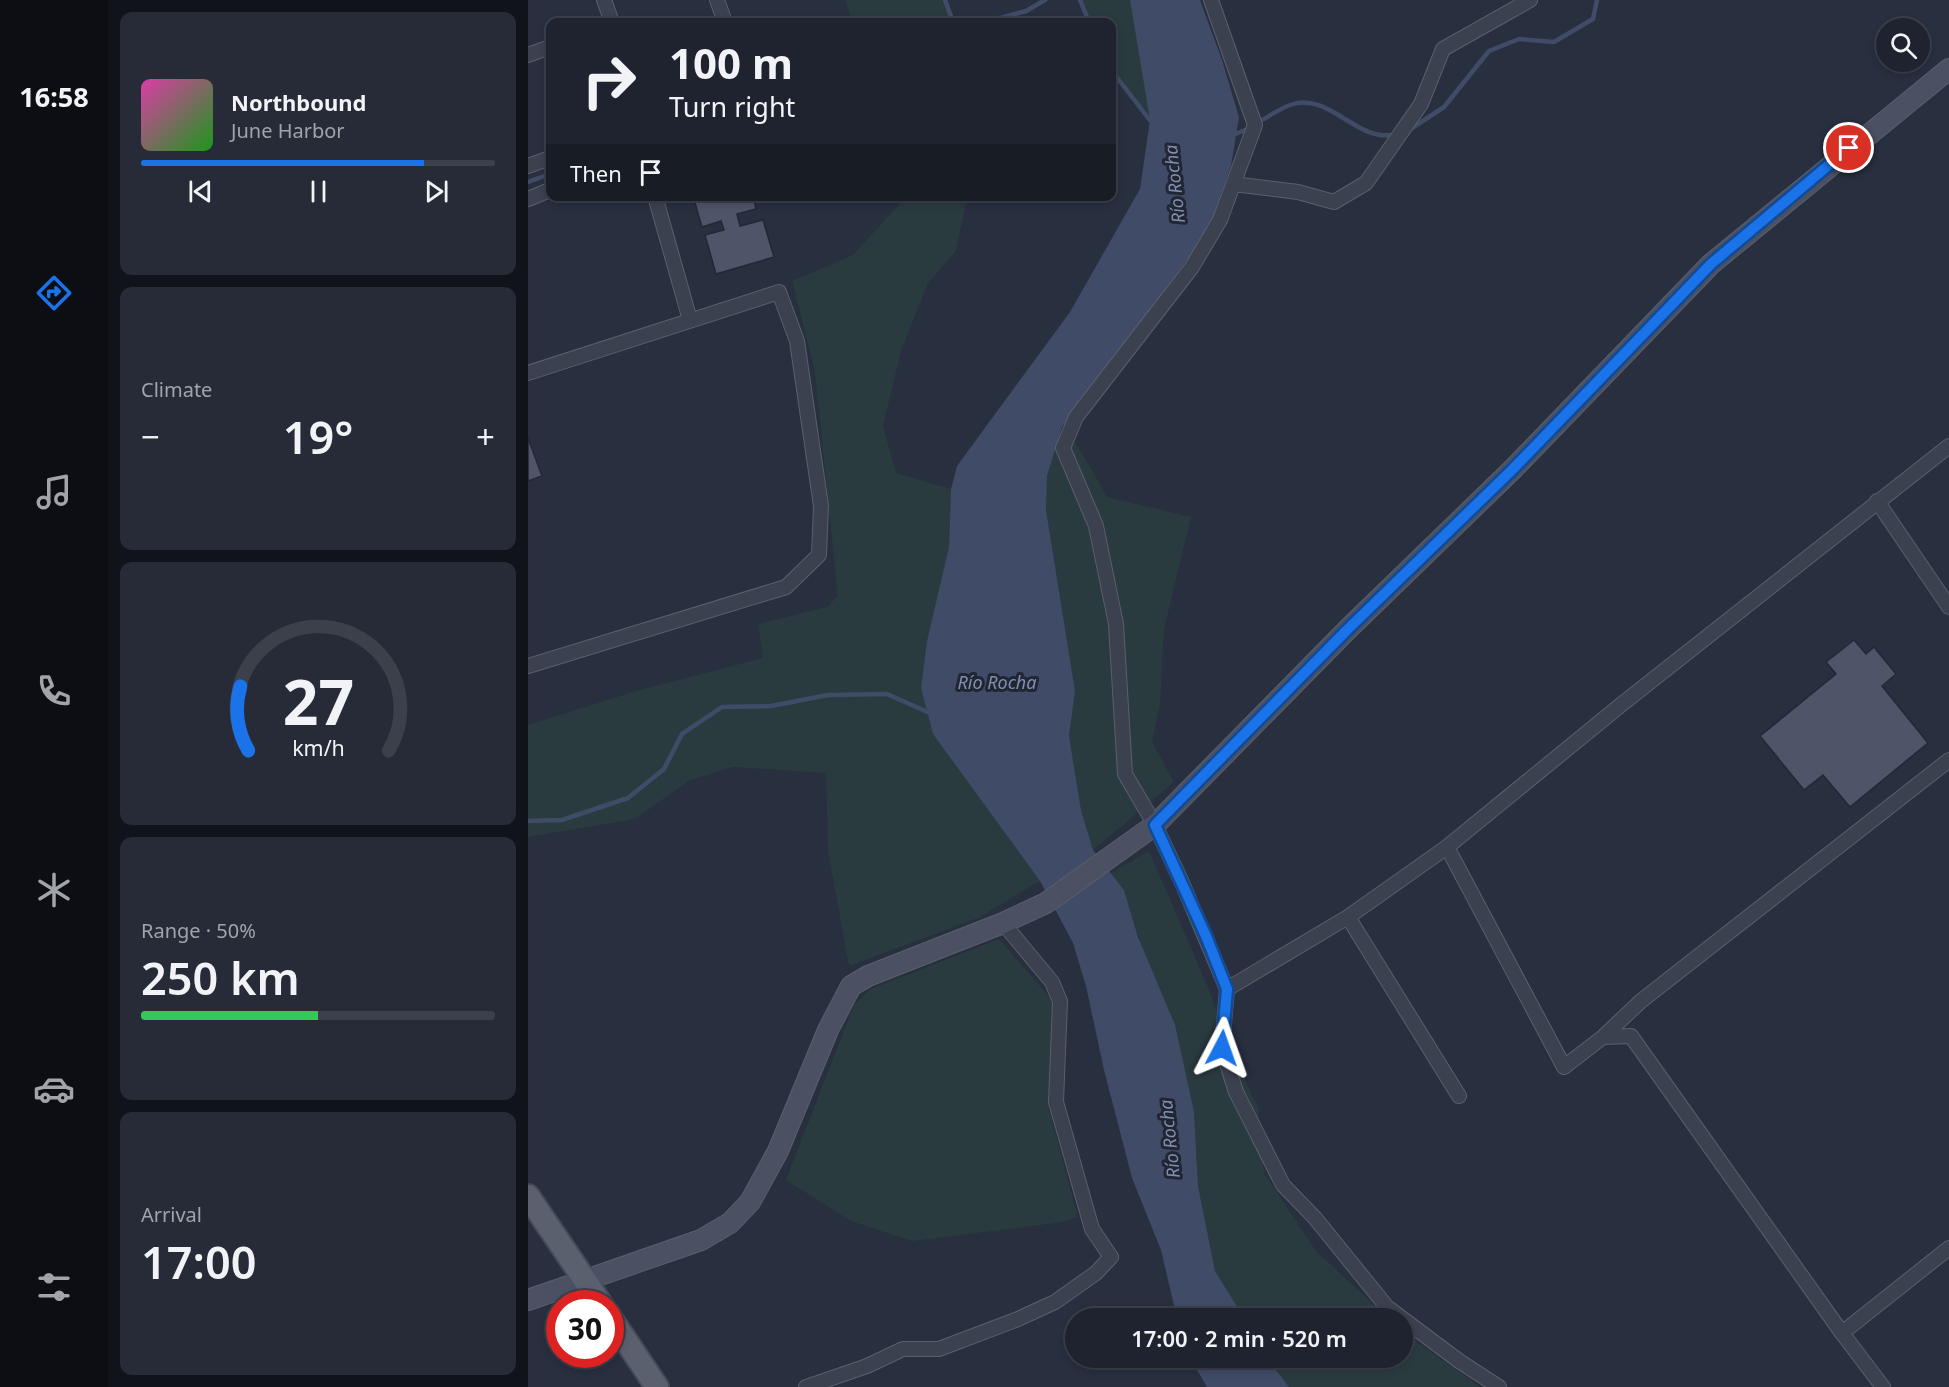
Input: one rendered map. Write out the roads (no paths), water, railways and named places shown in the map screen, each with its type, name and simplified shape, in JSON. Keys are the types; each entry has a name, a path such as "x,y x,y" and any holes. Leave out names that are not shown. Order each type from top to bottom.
{"main road":[{"path":"528,1300 701,1240 730,1223 750,1202 778,1151 828,1030 851,986 868,976 1003,923 1046,903 1155,825 1348,629 1513,469 1711,264 1949,69"},
{"path":"528,1196 592,1290"},
{"path":"624,1338 657,1387"}],"street":[{"path":"604,0 611,18"},
{"path":"717,0 724,18"},
{"path":"1211,0 1255,125 1220,220 1192,267 1076,417 1063,448 1096,526 1116,624 1125,774 1155,825 1206,936 1227,989 1222,1048 1236,1092 1283,1185 1314,1218 1387,1306 1459,1361 1498,1387"},
{"path":"1233,184 1298,192 1334,202 1358,188 1366,183 1421,104 1443,49 1530,0"},
{"path":"528,55 546,48"},
{"path":"528,166 546,159"},
{"path":"528,199 546,192"},
{"path":"656,201 690,320"},
{"path":"528,373 779,292 797,341 821,506 819,555 786,587 528,666"},
{"path":"1227,989 1348,917 1447,847 1877,501 1949,446"},
{"path":"1877,501 1949,607"},
{"path":"1447,847 1564,1067 1603,1037 1641,1000 1949,760"},
{"path":"1348,917 1459,1096"},
{"path":"806,1387 867,1366 903,1349 939,1349 1018,1319 1055,1302 1096,1273 1111,1257 1092,1229 1056,1102 1060,1001 1052,982 1003,923"},
{"path":"1603,1037 1631,1036 1842,1333 1883,1387"},
{"path":"1842,1333 1949,1248"}],"water":[{"name":"Río Rocha","path":"1130,0 1200,0 1222,60 1239,117 1231,166 1208,232 1062,427 1047,476 1046,510 1075,691 1069,736 1081,810 1093,850 1124,890 1138,937 1175,1025 1194,1112 1198,1186 1215,1271 1238,1308 1175,1308 1161,1250 1132,1178 1104,1070 1086,986 1073,943 1040,881 933,734 921,688 927,641 949,547 951,489 957,466 1070,312 1140,189 1150,120"},
{"path":"1196,1368 1275,1368 1289,1387 1207,1387"}],"waterway":[{"path":"945,0 952,18"},
{"path":"1001,18 1026,11 1045,0"},
{"path":"1080,0 1087,18"},
{"path":"1409,130 1444,107 1489,51 1519,39 1554,42 1593,19 1597,0"},
{"path":"1116,76 1152,123"},
{"path":"1257,123 1290,105 1304,102 1316,104 1377,135 1390,135"},
{"path":"1233,135 1250,128"},
{"path":"528,182 546,175"},
{"path":"528,821 562,820 628,798 664,769 682,734 722,707 771,706 828,695 887,694 930,713"}]}
